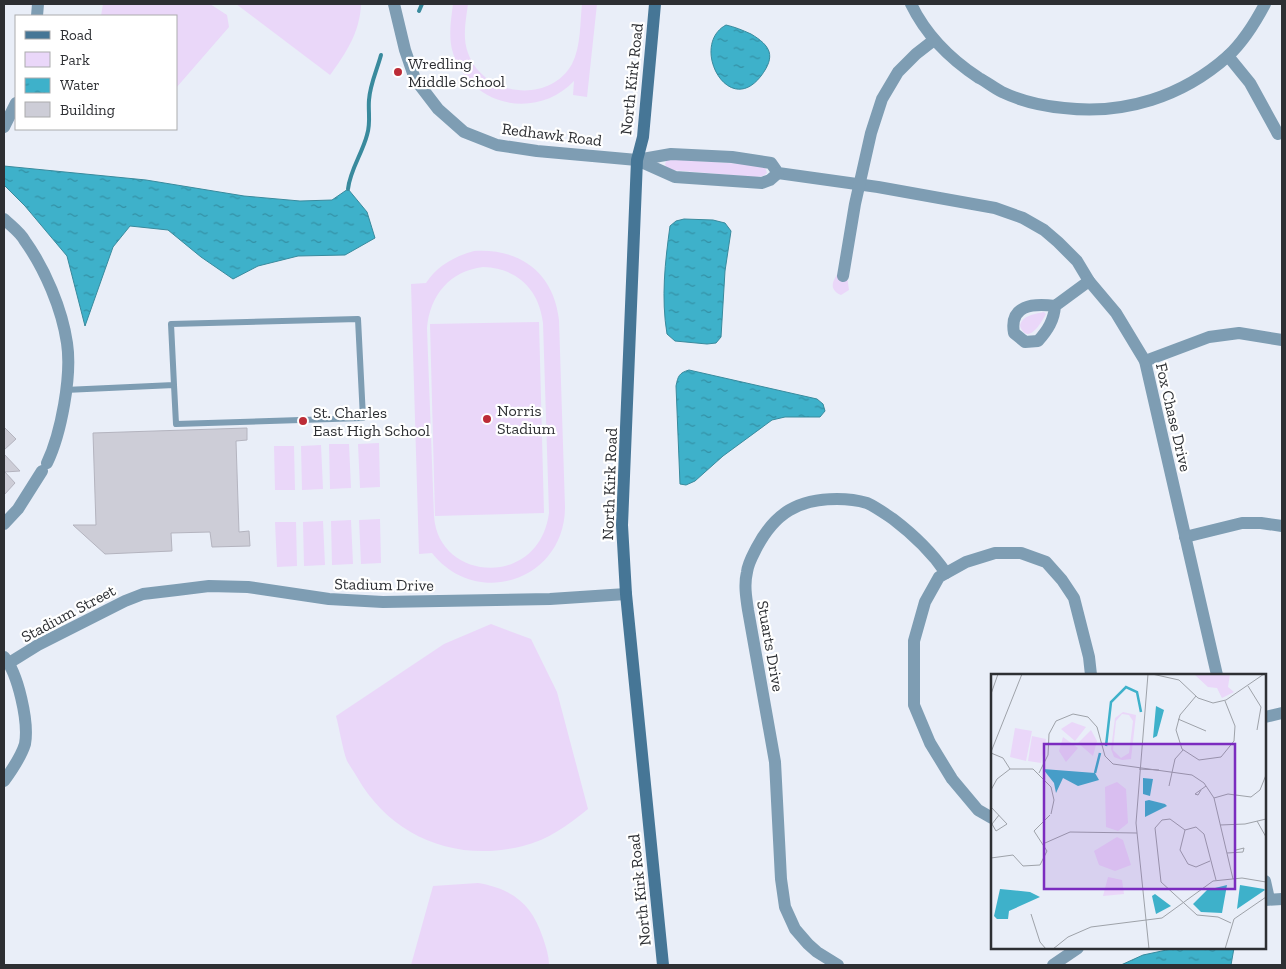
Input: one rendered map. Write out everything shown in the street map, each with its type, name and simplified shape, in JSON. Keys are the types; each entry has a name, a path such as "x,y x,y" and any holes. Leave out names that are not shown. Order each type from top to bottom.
{"main road":[{"name":"North Kirk Road","path":"655,4 643,137 638,160 622,525 626,594 663,965"}],"street":[{"name":"Redhawk Road","path":"394,4 405,50 415,79 438,109 464,132 497,145 537,151 638,160"},
{"path":"911,4 934,40 947,54 1002,92 1040,105 1086,110 1123,108 1154,100 1188,85 1228,56 1249,32 1265,4"},
{"path":"843,276 855,204 871,133 882,98 898,72 934,40"},
{"path":"1228,56 1250,83 1278,134"},
{"path":"4,127 15,105"},
{"name":"Fox Chase Drive","path":"638,160 671,154 732,157 771,163 778,173 995,208 1023,218 1044,230 1058,242 1077,261 1089,281 1116,313 1145,361 1217,674"},
{"path":"638,160 675,177 762,183 770,180 778,173"},
{"path":"4,219 25,240 49,284 60,314 67,344 67,374 56,442 45,467 18,509 4,524"},
{"path":"1055,306 1089,281"},
{"path":"1145,361 1210,337 1239,333 1282,340"},
{"name":"Stuarts Drive","path":"838,965 817,952 800,937 790,920 783,901 775,762 748,610 746,593 747,570 763,535 773,522 784,513 801,504 814,501 849,499 878,509 913,534 933,555 946,573"},
{"path":"1185,537 1242,523 1261,522 1282,526"},
{"path":"991,817 978,810 970,802 937,758 914,705 914,640 926,602 939,577 966,562 995,553 1021,553 1046,562 1062,580 1074,598 1089,657 1091,674"},
{"name":"Stadium Drive","path":"143,594 209,586 248,587 329,599 383,602 550,599 626,594"},
{"name":"Stadium Street","path":"6,660 125,601 143,594"},
{"path":"4,781 15,766 25,743 25,714 18,685 6,660"},
{"path":"1266,717 1282,713"},
{"path":"1267,900 1282,899"},
{"path":"1053,965 1077,949"}],"lane":[{"path":"358,319 363,418 176,424 174,385 171,324 358,319"},
{"path":"65,390 174,385"}],"green space":[{"path":"103,4 210,4 227,15 229,27 178,86 178,15 101,15"},
{"path":"236,4 361,4 355,33 347,50 330,75"},
{"path":"453,4 468,4 465,41 468,53 476,68 487,79 501,86 517,90 533,90 548,86 562,77 572,64 580,34 582,4 597,4 587,97 573,95 574,81 559,93 541,101 523,104 506,102 489,96 474,85 462,71 453,53 450,35"},
{"path":"667,159 758,165 765,167 767,173 763,176 755,177 671,170 666,168"},
{"path":"491,251 506,254 520,259 532,267 550,289 556,303 559,320 565,507 561,532 551,553 535,569 515,579 494,583 472,580 451,570 432,553 419,554 411,284 426,283 441,267 467,253","holes":["495,268 516,276 524,283 537,300 541,311 543,323 549,513 541,538 527,555 509,565 489,568 470,564 452,554 440,538 434,516 427,328 432,305 437,295 452,279 471,269"]},
{"path":"843,267 846,269 849,290 841,295 834,289 833,282"},
{"path":"1044,312 1046,314 1034,331 1027,334 1023,332 1020,326 1023,319"},
{"name":"Norris Stadium","path":"539,322 544,513 435,516 430,324"},
{"path":"379,443 380,487 360,488 358,444"},
{"path":"329,444 349,444 351,488 330,489"},
{"path":"321,445 323,489 302,490 301,446"},
{"path":"274,446 294,446 295,490 275,490"},
{"path":"380,519 381,563 361,564 359,520"},
{"path":"351,520 353,564 332,565 331,521"},
{"path":"323,521 325,565 304,566 303,522"},
{"path":"275,522 296,522 297,566 277,567"},
{"path":"491,624 531,639 557,692 588,809 573,821 541,840 523,846 474,851 450,847 428,840 407,830 388,815 371,798 347,761 336,716 444,644"},
{"path":"478,883 501,889 520,900 527,907 538,926 546,948 549,965 411,965 433,886"}],"water":[{"path":"726,25 758,38 767,47 769,52 769,63 766,69 749,87 736,89 726,84 717,74 712,61 711,47 716,35"},
{"path":"4,166 146,180 244,196 300,201 332,200 348,189 367,212 375,238 345,255 298,256 258,266 233,279 201,257 168,230 130,226 113,247 85,326 67,256 25,206 4,185"},
{"path":"684,219 713,220 725,223 731,231 725,271 721,337 716,343 675,341 667,334 664,294 670,226 676,221"},
{"path":"689,370 817,399 823,404 825,411 820,417 785,417 772,420 723,456 695,481 686,485 680,484 676,386 680,375"},
{"path":"1171,949 1234,949 1231,965 1121,965 1143,955"}],"building":[{"path":"4,427 16,439 4,450"},
{"path":"247,428 247,440 236,441 239,532 249,531 250,546 212,547 210,532 171,533 172,551 105,554 73,525 96,525 93,433"},
{"path":"4,454 20,471 5,472 15,483 4,495"}],"waterway":[{"path":"419,11 422,4"},
{"path":"348,189 351,175 368,131 370,94 381,55"}],"place":[{"name":"Wredling Middle School","path":"398,72"},
{"name":"Norris Stadium","path":"487,419"},
{"name":"St. Charles East High School","path":"303,421"}]}
